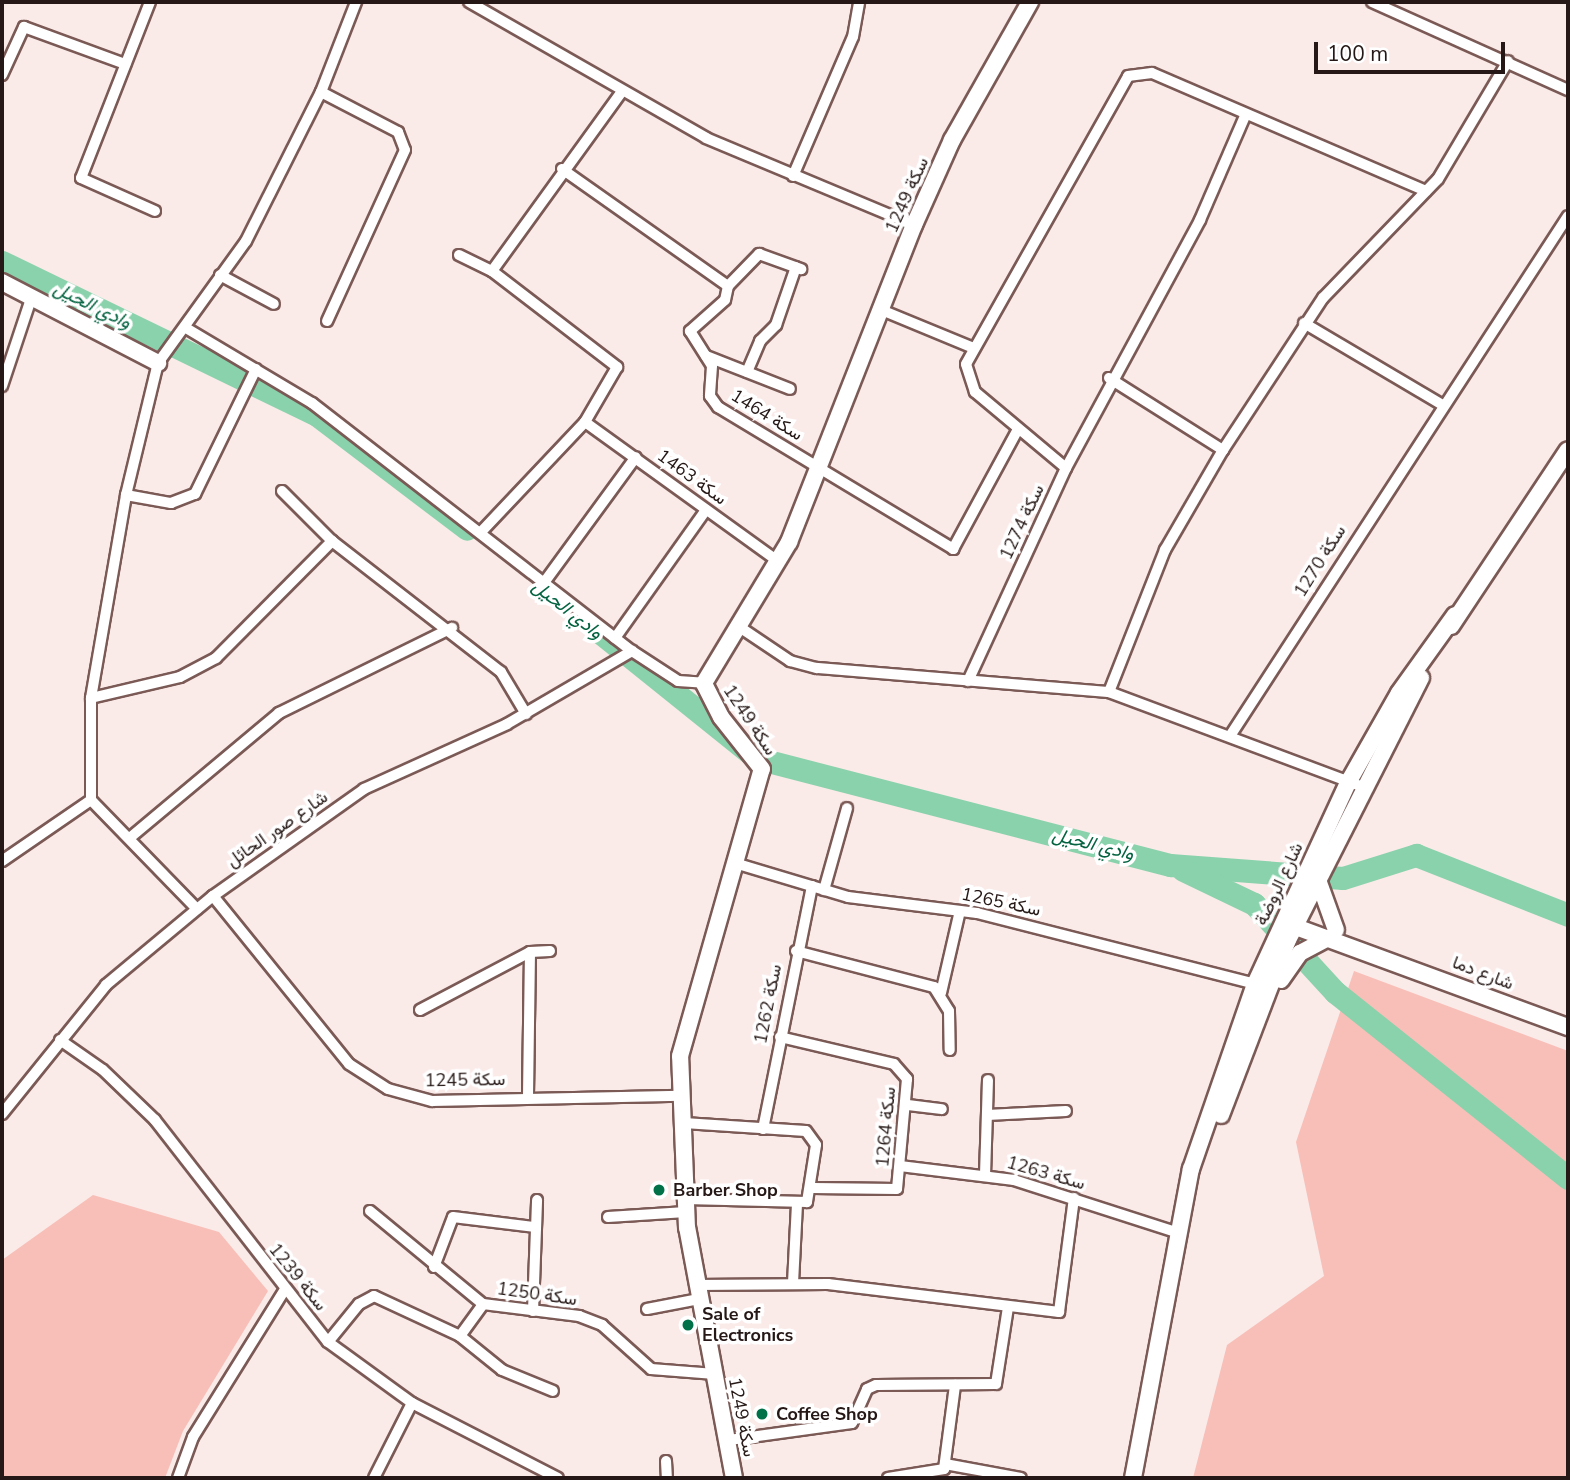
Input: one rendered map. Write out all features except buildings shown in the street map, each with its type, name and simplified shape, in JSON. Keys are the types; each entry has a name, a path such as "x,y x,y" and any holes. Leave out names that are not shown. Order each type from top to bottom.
{"main road":[{"name":"سكة 1249","path":"734,1478 729,1440 698,1292 686,1206 680,1056 738,864 762,769 721,717 704,684 778,561 818,468 914,225 952,140 1030,2"},
{"path":"2,282 158,363"},
{"name":"شارع الروضة","path":"1133,1478 1189,1192 1255,984 1290,919 1406,683 1568,450"},
{"name":"شارع الروضة","path":"1189,1192 1237,1073 1290,919 1317,876 1356,784"},
{"path":"1237,1073 1287,968 1332,934 1317,876"},
{"name":"شارع دما","path":"1290,919 1568,1027"}],"street":[{"path":"150,2 81,178 155,211"},
{"path":"197,909 132,835 91,800 91,698 126,495 158,363 186,328 220,275 246,241 321,92 356,2"},
{"path":"468,2 621,93 793,176 914,225"},
{"path":"793,176 853,37 859,2"},
{"path":"1372,2 1568,90"},
{"path":"2,75 24,27 125,64"},
{"path":"1109,692 1165,550 1223,450 1304,323 1351,264 1426,191 1508,61"},
{"path":"1066,467 1017,431 967,380 971,347 1128,76 1152,73 1245,116 1426,191"},
{"path":"321,92 398,132 405,150 327,321"},
{"path":"492,271 562,169 621,93"},
{"name":"سكة 1274","path":"968,681 1109,378 1200,220 1245,116"},
{"path":"562,169 728,286 759,254 798,268 776,325 760,341 747,372"},
{"name":"سكة 1270","path":"1230,736 1441,404 1568,216"},
{"path":"458,256 492,271 617,367 584,422 481,532"},
{"path":"220,275 274,304"},
{"name":"سكة 1464","path":"728,286 725,300 690,331 706,356 710,396 718,407 953,549 1017,431"},
{"path":"2,386 32,296"},
{"path":"880,309 971,347"},
{"path":"1304,323 1441,404"},
{"path":"186,328 312,403 632,651 678,681 704,684"},
{"path":"706,356 790,389"},
{"path":"126,495 171,503 195,494 256,369"},
{"path":"1109,378 1223,450"},
{"name":"سكة 1463","path":"584,422 778,561"},
{"path":"543,584 636,457"},
{"path":"282,491 332,541 452,628 501,671 526,714"},
{"path":"615,638 706,510"},
{"path":"91,698 180,677 216,658 332,541"},
{"path":"738,626 790,662 817,668 1109,692 1356,784"},
{"path":"132,835 279,713 452,628"},
{"name":"شارع صور الحائل","path":"2,1114 106,985 213,896 365,789 526,714 632,651"},
{"path":"2,861 91,800"},
{"path":"824,890 847,808"},
{"name":"سكة 1265","path":"738,864 824,890 960,911 1255,984"},
{"name":"سكة 1262","path":"763,1129 796,951 813,886"},
{"name":"سكة 1245","path":"213,896 316,1026 366,1078 432,1101 528,1095 681,1096"},
{"path":"950,1050 949,1011 941,993 960,911"},
{"path":"420,1010 530,952 550,951"},
{"path":"796,951 941,993"},
{"path":"528,1095 530,952"},
{"name":"سكة 1264","path":"780,1037 894,1064 907,1079 908,1105 895,1191 813,1188"},
{"name":"سكة 1239","path":"60,1040 139,1102 328,1342 412,1403 558,1478"},
{"path":"985,1175 988,1080"},
{"path":"908,1105 942,1109"},
{"path":"986,1115 1066,1111"},
{"path":"608,1217 686,1206 810,1201 813,1188 813,1135 684,1123"},
{"name":"سكة 1263","path":"900,1166 985,1175 1074,1198 1179,1233"},
{"path":"647,1309 698,1292 793,1283 1059,1312 1074,1198"},
{"path":"533,1311 537,1200"},
{"path":"793,1283 797,1203"},
{"name":"سكة 1250","path":"370,1211 434,1267 483,1304 602,1325 651,1369 715,1374"},
{"path":"434,1267 453,1217 535,1227"},
{"path":"178,1478 193,1437 285,1289"},
{"path":"328,1342 359,1304 374,1296 460,1336 502,1370 553,1391"},
{"path":"460,1336 483,1304"},
{"path":"729,1440 852,1423 867,1389 876,1385 996,1384 1008,1307"},
{"path":"888,1478 896,1472 935,1474 945,1464 955,1385"},
{"path":"374,1478 412,1403"},
{"path":"666,1461 667,1478"},
{"path":"945,1464 1021,1478"}],"shaded area":[{"path":"1354,971 1568,1051 1568,1478 1193,1478 1227,1345 1324,1276 1296,1142"},
{"path":"93,1195 219,1232 268,1291 183,1431 165,1478 2,1478 2,1260"}],"waterway":[{"name":"وادي الحيل","path":"2,262 317,415 467,529"},
{"name":"وادي الحيل","path":"597,630 756,758 1170,865 1343,878 1416,855 1568,915"},
{"name":"وادي الحيل","path":"1183,870 1254,904 1335,992 1568,1178"}],"place":[{"name":"Barber Shop","path":"659,1190"},
{"name":"Sale of Electronics","path":"688,1325"},
{"name":"Coffee Shop","path":"762,1414"}]}
